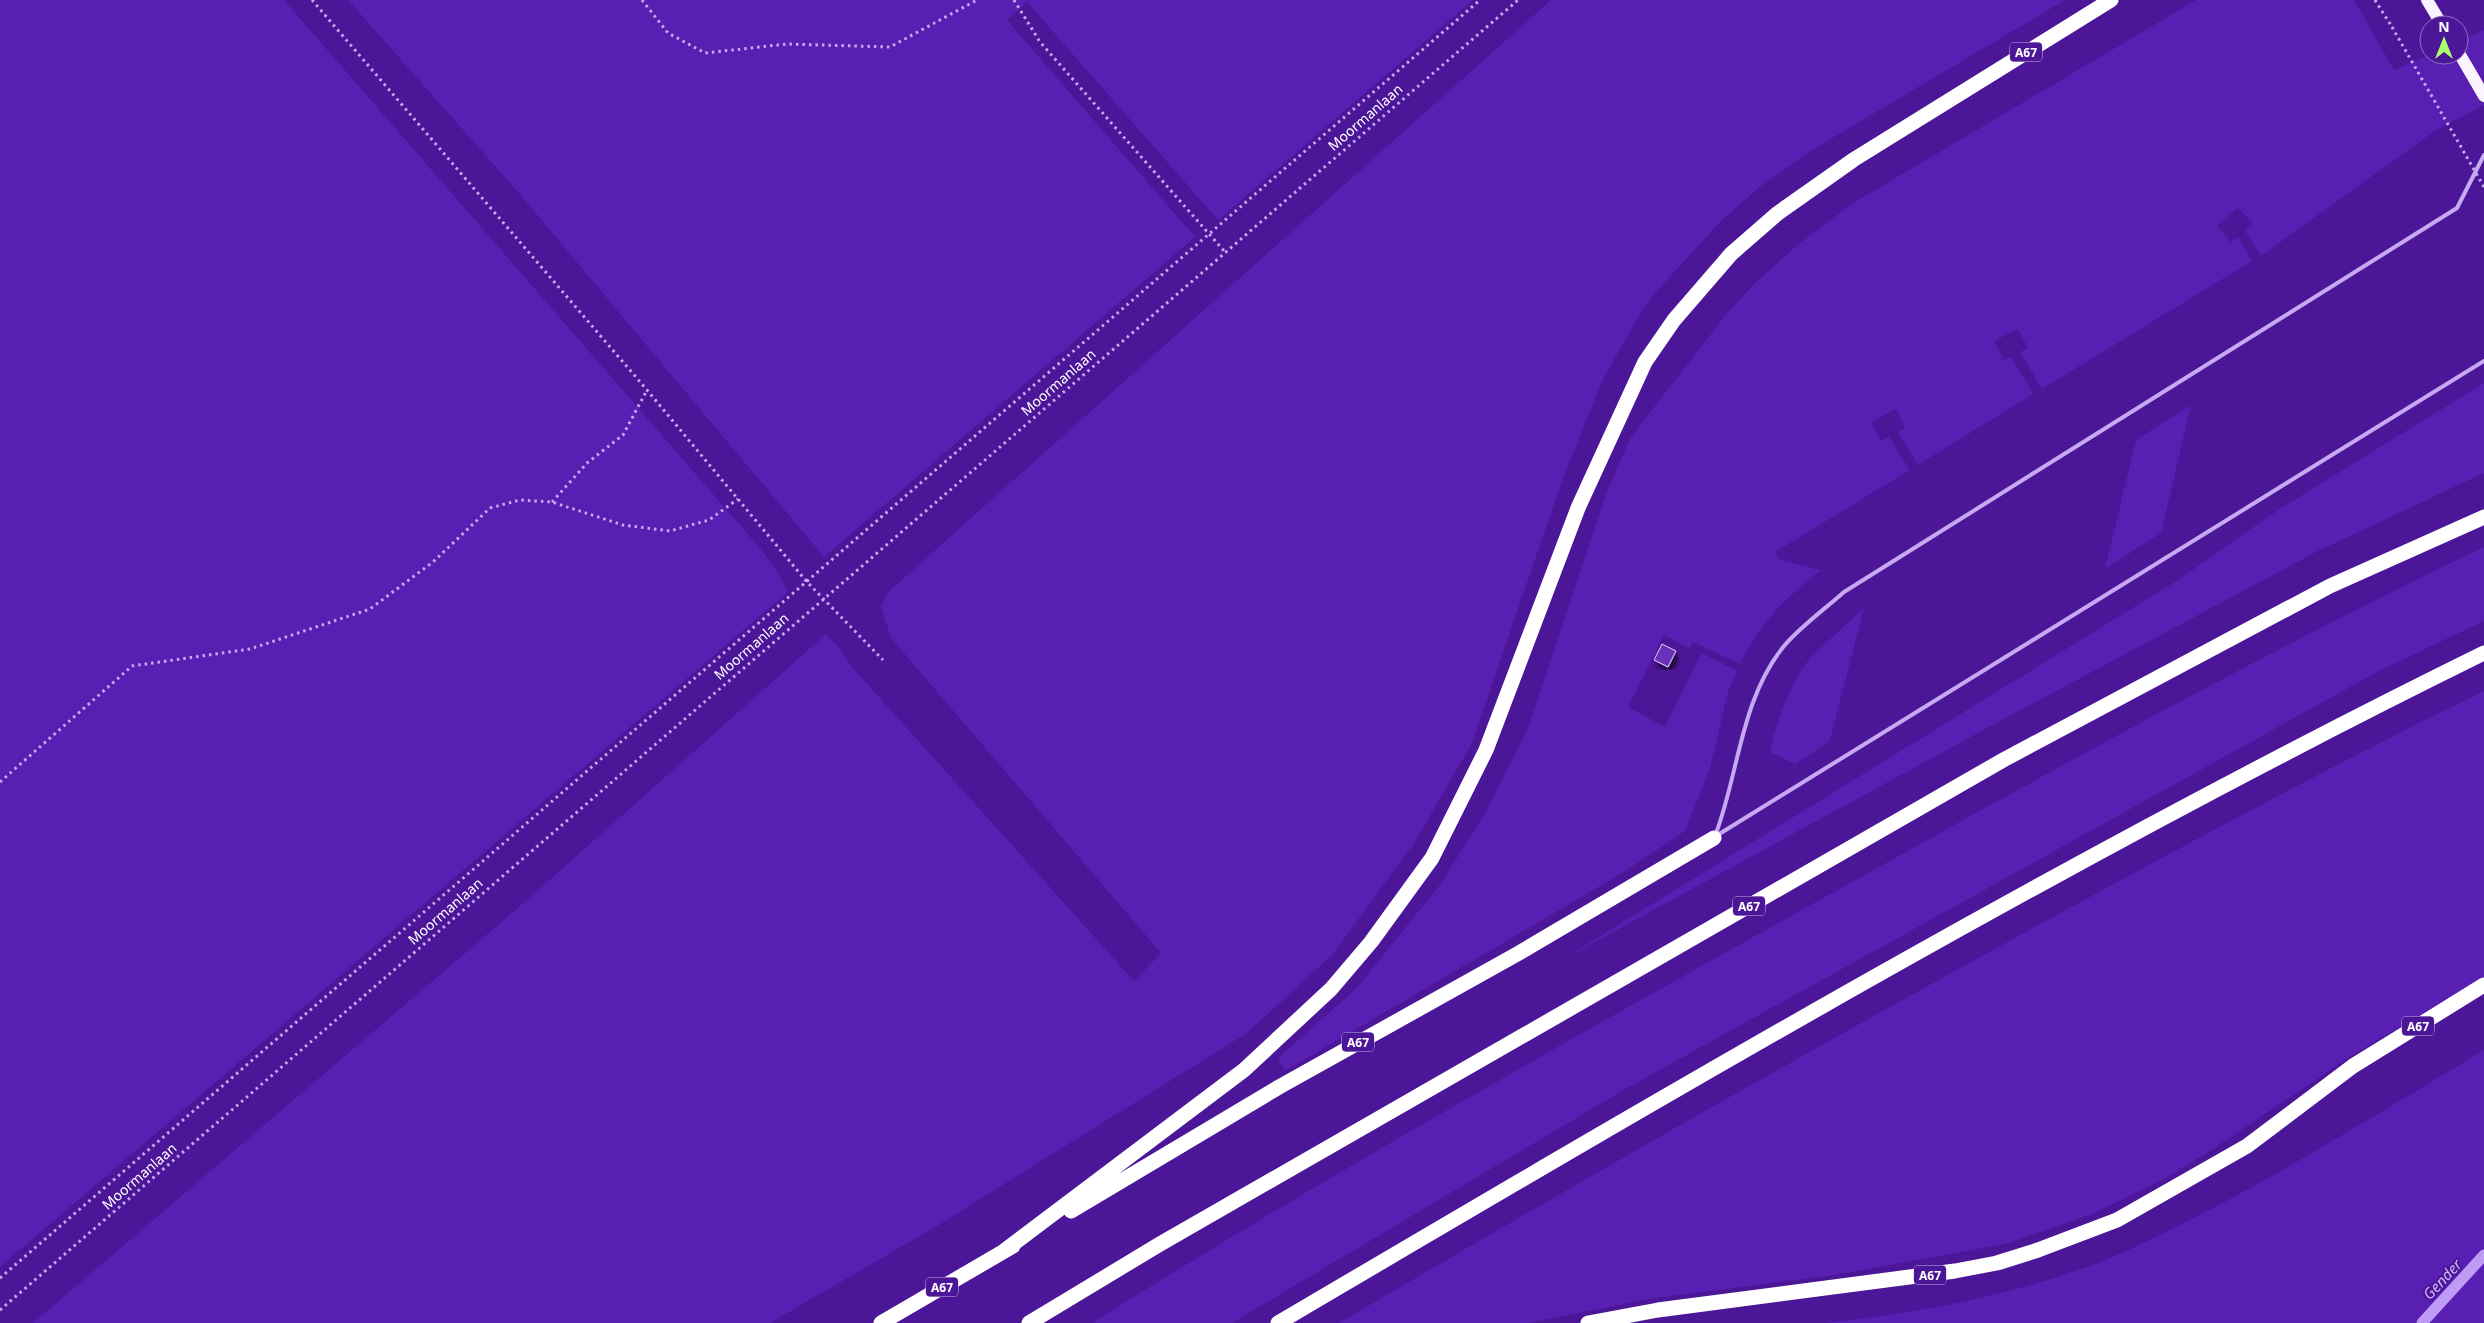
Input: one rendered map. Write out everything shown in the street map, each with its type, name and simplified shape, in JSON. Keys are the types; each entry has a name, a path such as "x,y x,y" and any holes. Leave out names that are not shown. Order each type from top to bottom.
{"highway":[{"name":"A67","path":"1004,1251 1244,1070 1331,989 1370,942 1432,858 1486,750 1578,508 1645,362 1674,320 1731,254 1778,213 1853,160 2111,0"},
{"name":"A67","path":"1029,1323 1168,1239 2005,759 2330,586 2484,517"},
{"path":"1278,1323 1641,1110 2053,878 2392,699 2484,653"},
{"name":"A67","path":"880,1323 1279,1086 1519,953 1714,838"},
{"name":"A67","path":"1588,1323 1658,1310 1955,1271 1997,1263 2078,1237 2117,1220 2247,1146 2353,1066 2484,985"}],"main road":[{"path":"2430,4 2436,15"},
{"path":"2466,65 2484,96"}],"lane":[{"path":"1714,838 1725,810 1744,727 1762,683 1784,646 1844,592 2458,208 2484,155"},
{"name":"A67","path":"1714,838 2484,361"}],"path":[{"path":"312,0 647,390 806,582 883,660"},
{"path":"642,0 668,33 705,53 786,44 890,48 978,0"},
{"path":"1014,0 1040,42 1226,252"},
{"name":"Moormanlaan","path":"0,1278 1480,0"},
{"name":"Moormanlaan","path":"0,1310 1518,0"},
{"path":"2375,0 2484,187"},
{"path":"552,502 587,464 623,435 647,390"},
{"path":"0,782 132,666 250,649 370,609 433,562 490,508 520,500 552,502 623,525 670,531 709,520 738,499"}],"shaded area":[{"path":"0,0 284,0 759,547 778,573 788,592 0,1267"},
{"path":"348,0 1473,0 1218,220 1027,2 1007,20 1195,237 824,557 518,192"},
{"path":"1551,0 2065,0 1817,147 1762,185 1721,221 1656,292 1643,309 1604,377 1562,481 1472,743 1415,842 1332,955 1247,1033 937,1226 770,1323 33,1323 519,907 826,634 841,650 852,667 1134,981 1161,953 891,638 881,607 886,594"},
{"path":"2196,0 2354,0 2394,70 2419,59 2419,65 2469,65 2469,37 2484,30 2484,105 2435,131 2261,256 2245,231 2253,224 2238,208 2217,226 2231,242 2238,237 2252,261 2042,389 2020,352 2028,348 2018,329 1994,341 2004,360 2011,357 2033,394 1918,465 1898,432 1905,428 1896,409 1871,422 1881,441 1889,437 1910,470 1775,552 1780,560 1821,570 1774,612 1748,648 1740,664 1693,642 1689,648 1664,635 1628,707 1665,727 1702,653 1737,671 1728,692 1710,768 1685,831 1624,872 1285,1071 1278,1058 1356,989 1439,886 1483,817 1528,729 1606,494 1630,438 1729,311 1756,282 1800,243 1850,205"},
{"path":"2484,383 2484,473 2314,553 1989,727 1560,961 2178,580 2278,510"},
{"path":"2191,405 2161,533 2105,569 2136,440"},
{"path":"2484,547 2484,621 2379,671 1622,1091 1232,1323 1092,1323 1266,1216 1442,1113 1883,865 2224,678"},
{"path":"1864,607 1830,741 1795,764 1770,752 1784,704 1802,669"},
{"path":"2484,691 2484,977 2348,1058 2212,1150 2162,1180 2095,1213 2005,1244 1835,1275 1655,1298 1529,1323 1339,1323 1516,1219 1963,966 2267,801"},
{"path":"2484,1050 2484,1323 1826,1323 1887,1315 1977,1299 2037,1283 2103,1261 2157,1236 2252,1187"}],"building":[{"path":"1662,644 1676,651 1668,667 1654,660"}],"waterway":[{"name":"Gender","path":"2422,1323 2484,1255"}]}
